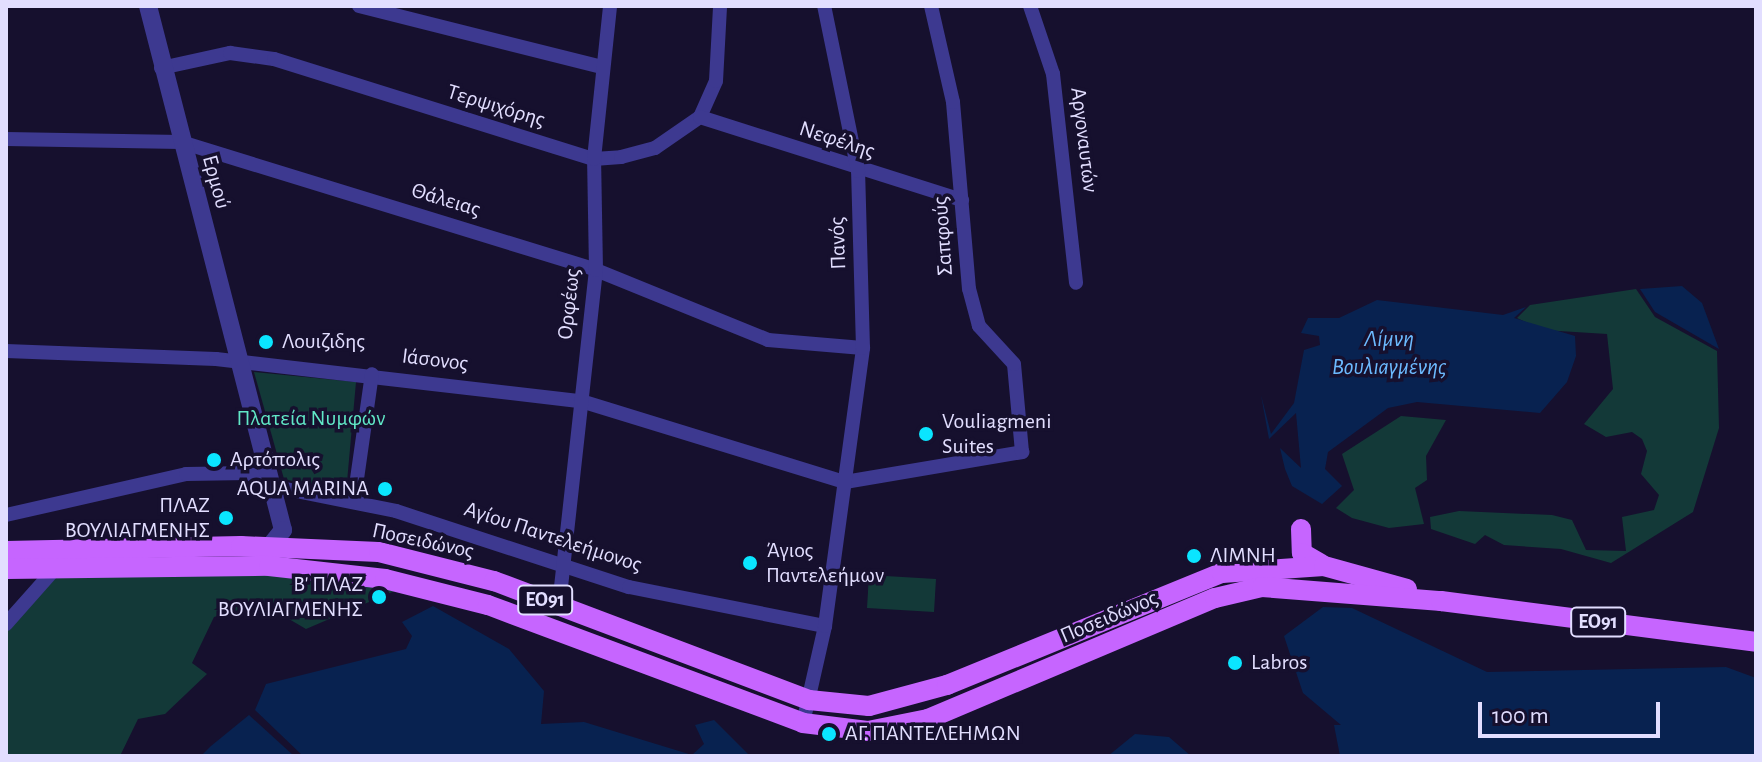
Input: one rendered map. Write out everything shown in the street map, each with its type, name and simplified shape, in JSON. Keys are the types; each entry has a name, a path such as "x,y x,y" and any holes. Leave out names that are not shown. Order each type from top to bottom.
{"main road":[{"path":"1301,529 1302,553 1324,566"},
{"name":"Ποσειδώνος","path":"6,551 269,556 453,595 803,723 868,731 928,719 1215,598 1262,587 1441,601 1756,642"},
{"name":"Ποσειδώνος","path":"6,569 54,570 379,552 559,605 809,700 869,706 920,695 1207,578 1264,566 1324,566 1441,601"},
{"path":"1262,587 1264,566"}],"street":[{"name":"Ερμού","path":"148,6 161,68 241,366 276,515 269,556"},
{"path":"359,6 602,67"},
{"name":"Ορφέως","path":"559,605 596,270 594,159 610,6"},
{"path":"700,117 716,81 720,6"},
{"name":"Πανός","path":"824,6 858,171 863,348 845,482"},
{"name":"Σαπφούς","path":"845,482 1026,449 1014,364 979,326 969,289 953,102 931,6"},
{"name":"Αργοναυτών","path":"1030,6 1053,74 1076,283"},
{"name":"Τερψιχόρης","path":"161,68 230,53 274,59 594,159 655,148 700,117"},
{"name":"Νεφέλης","path":"700,117 858,171 962,200"},
{"name":"Θάλειας","path":"6,139 181,142 596,270 768,340 863,348"},
{"name":"Ιάσονος","path":"6,351 372,374 581,401 845,482"},
{"path":"354,500 372,374"},
{"name":"Αγίου Παντελεήμονος","path":"6,515 186,474 248,473 354,500 563,566 825,626"},
{"path":"803,723 825,626 845,482"},
{"path":"6,624 54,570"}],"green space":[{"path":"1636,289 1655,317 1717,351 1719,428 1693,512 1611,563 1561,549 1504,545 1485,535 1475,544 1431,529 1430,517 1459,511 1552,515 1572,520 1586,550 1626,551 1622,517 1654,510 1659,495 1641,474 1647,451 1642,439 1632,432 1606,437 1584,424 1613,389 1607,334 1543,330 1517,318 1530,305"},
{"name":"Πλατεία Νυμφών","path":"254,372 356,382 346,493 284,479"},
{"path":"1401,416 1446,420 1426,456 1427,480 1415,488 1424,524 1389,528 1352,518 1336,508 1354,490 1342,454"},
{"path":"256,574 397,590 306,629 277,612 249,607 214,617 192,663 207,674 165,714 138,719 120,756 6,756 6,628 56,578"},
{"path":"869,575 936,579 934,612 867,608"}],"water":[{"path":"1682,286 1702,303 1719,349 1655,312 1640,289"},
{"name":"Λίμνη Βουλιαγμένης","path":"1377,300 1503,315 1526,307 1514,318 1575,336 1576,356 1567,382 1540,413 1417,402 1388,408 1328,452 1325,469 1342,486 1322,504 1292,486 1285,469 1280,448 1301,468 1296,413 1269,439 1261,395 1271,434 1294,403 1304,350 1320,345 1319,336 1301,333 1308,318 1339,318"},
{"path":"433,606 509,649 544,691 541,724 584,722 692,755 704,744 695,725 714,720 750,756 303,756 255,710 266,684 406,649 412,636 402,622"},
{"path":"1323,607 1352,608 1487,672 1726,667 1756,678 1756,756 1340,756 1334,725 1341,725 1303,693 1284,636"},
{"path":"249,715 294,756 201,756 211,746"},
{"path":"1135,734 1169,737 1191,756 1108,756"}],"place":[{"name":"Λουιζιδης","path":"266,342"},
{"name":"Vouliagmeni Suites","path":"926,434"},
{"name":"Αρτόπολις","path":"214,460"},
{"name":"AQUA MARINA","path":"385,489"},
{"name":"ΠΛΑΖ ΒΟΥΛΙΑΓΜΕΝΗΣ","path":"226,518"},
{"name":"ΛΙΜΝΗ","path":"1194,556"},
{"name":"Άγιος Παντελεήμων","path":"750,563"},
{"name":"Β' ΠΛΑΖ ΒΟΥΛΙΑΓΜΕΝΗΣ","path":"379,597"},
{"name":"Labros","path":"1235,663"},
{"name":"ΑΓ. ΠΑΝΤΕΛΕΗΜΩΝ","path":"829,734"}]}
